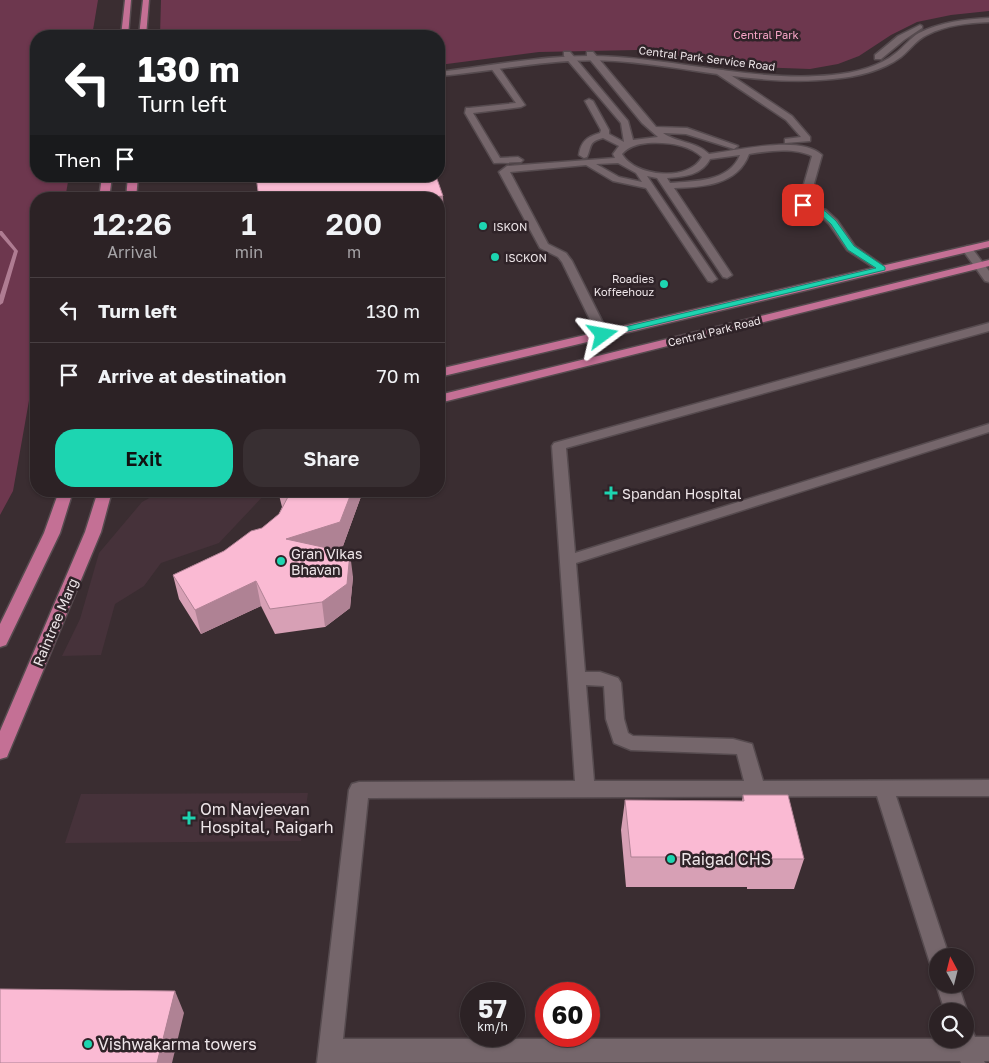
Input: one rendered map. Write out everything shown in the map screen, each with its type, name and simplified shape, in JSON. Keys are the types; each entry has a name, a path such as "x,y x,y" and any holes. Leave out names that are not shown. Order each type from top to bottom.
{"main road":[{"path":"125,30 128,0"},
{"path":"144,30 146,0"},
{"name":"Central Park Road","path":"445,372 989,244"},
{"name":"Central Park Road","path":"445,398 984,264"},
{"path":"0,642 52,533 64,497"},
{"name":"Raintree Marg","path":"0,752 93,532 103,497"}],"street":[{"name":"Central Park Service Road","path":"445,69 568,56 592,56 672,60 762,73 825,72 858,66 876,58 905,34 924,26 956,19 989,16"},
{"name":"Central Park Service Road","path":"592,56 784,78 845,75 869,69 888,61 899,55 918,37 934,29 958,23 989,20"},
{"name":"Central Park Service Road","path":"445,73 495,68 568,56"},
{"path":"568,56 625,123 627,145"},
{"path":"592,56 645,121 669,140"},
{"path":"495,68 521,105 469,110 497,161 617,157 627,145 641,141 669,140 694,147 704,154 803,148 817,155 803,205 806,209 822,212 833,222 851,248 882,268"},
{"path":"704,154 734,146 807,139 789,118 720,72"},
{"path":"590,101 605,130 604,135"},
{"path":"655,130 687,131 734,146"},
{"path":"586,158 586,145 593,138 604,135 627,145"},
{"path":"668,186 716,180 732,174 744,159 745,152"},
{"path":"617,157 624,166 660,175 691,172 701,168 706,163 704,154"},
{"path":"603,335 567,261 562,255 544,246 504,172 507,169 586,158 607,175 637,185 649,185"},
{"path":"639,171 712,279"},
{"path":"660,175 727,276"},
{"path":"967,249 984,264 989,279"},
{"path":"585,789 559,446 989,327"},
{"path":"568,560 989,428"},
{"path":"578,679 598,678 612,683 615,719 620,738 631,743 733,746 746,749 756,789"},
{"path":"974,1050 330,1057 359,790 989,788"},
{"path":"884,789 935,948"}],"shaded area":[{"path":"151,497 262,497 219,543 161,563 144,586 115,604 101,655 62,656 80,619 99,553 142,502"},
{"name":"Om Navjeevan Hospital, Raigarh","path":"308,793 301,841 65,843 81,794"}],"green space":[{"path":"0,0 98,0 93,30 30,30 30,182 68,182 66,192 30,192 30,395 13,491 0,515"},
{"name":"Central Park","path":"161,0 989,0 989,11 951,15 917,22 891,35 859,56 838,64 810,69 757,67 637,50 539,52 445,64 445,30 160,30"}],"building":[{"path":"257,182 438,182 442,192 258,192"},
{"path":"288,497 350,497 340,522 286,539 350,553 347,584 322,602 270,609 256,581 195,610 173,575 224,551 251,531 262,528 279,514"},
{"path":"743,795 788,795 804,859 631,857 625,800 744,801"},
{"name":"Vishwakarma towers","path":"0,989 175,991 157,1063 0,1063"}],"waterway":[{"path":"0,232 16,251 0,303"}],"place":[{"name":"ISKON","path":"483,226"},
{"name":"ISCKON","path":"495,257"},
{"name":"Roadies Koffeehouz","path":"664,284"},
{"name":"Spandan Hospital","path":"611,493"},
{"name":"Gran Vikas Bhavan","path":"281,561"},
{"name":"Om Navjeevan Hospital, Raigarh","path":"189,818"},
{"name":"Raigad CHS","path":"671,859"},
{"name":"Vishwakarma towers","path":"88,1044"}],"route":[{"path":"603,335 882,268 851,248 833,222 822,212 806,209 803,205"}]}
